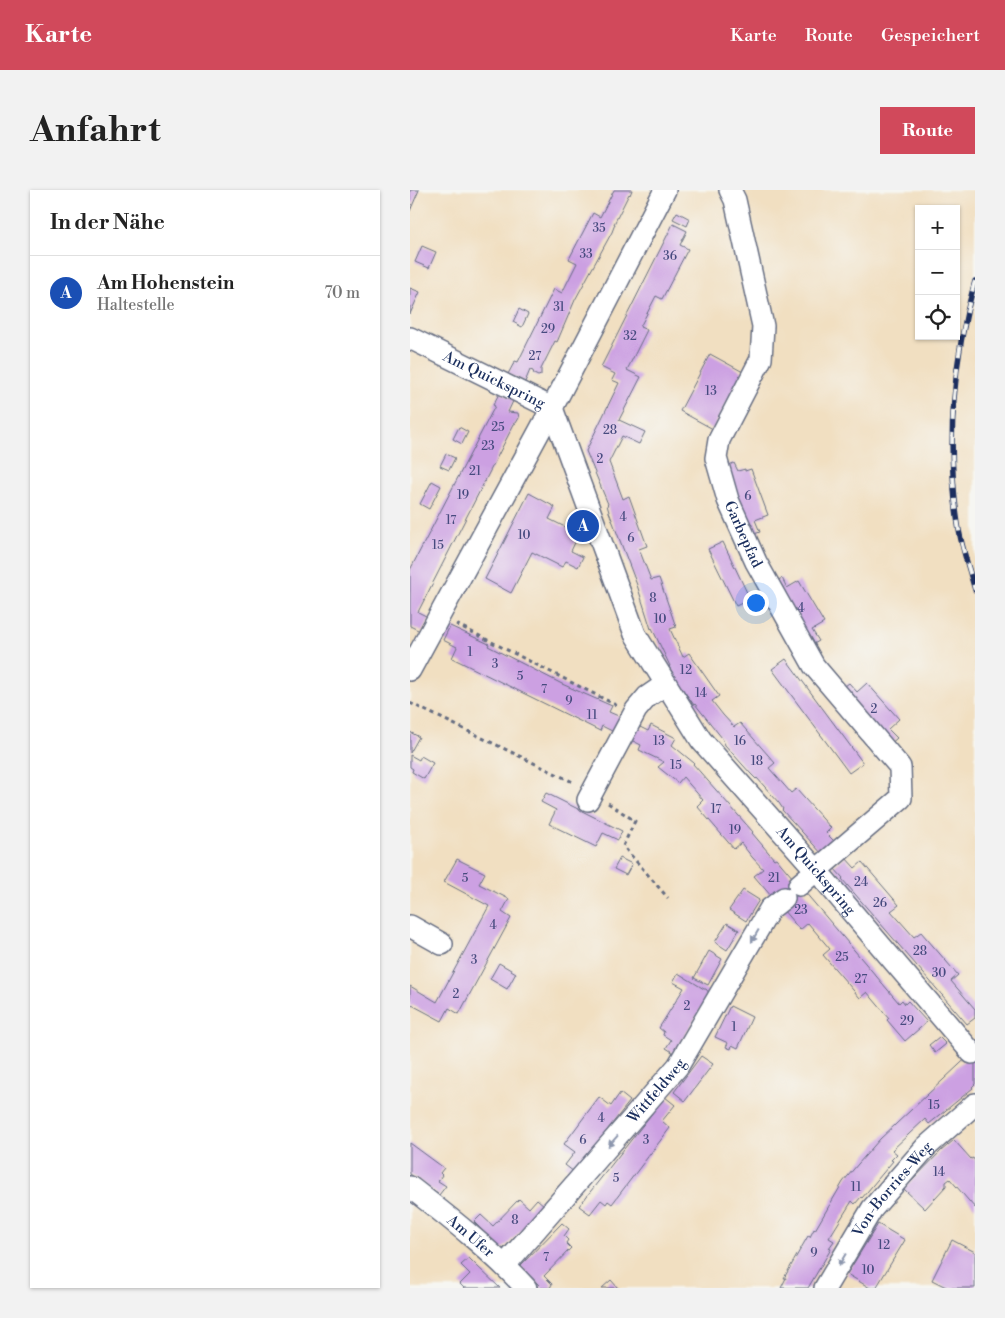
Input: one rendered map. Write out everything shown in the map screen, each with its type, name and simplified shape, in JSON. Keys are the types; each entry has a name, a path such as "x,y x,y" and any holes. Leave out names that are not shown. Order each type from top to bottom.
{"street":[{"path":"410,670 552,408 665,190"},
{"name":"Garbepfad","path":"730,190 735,200 763,326 761,359 719,440 716,458 728,500 756,562 814,666 900,767 901,798 817,871"},
{"name":"Am Quickspring","path":"410,338 552,408 635,634 701,740 817,871 972,1053"},
{"path":"590,796 634,714 647,697 666,684"},
{"name":"Wittfeldweg","path":"505,1265 678,1066 770,909 817,871"},
{"path":"410,926 442,944"},
{"name":"Von-Borries-Weg","path":"825,1288 872,1209 926,1147 975,1104"},
{"name":"Am Ufer","path":"410,1187 466,1231 505,1265 526,1288"}],"path":[{"path":"439,616 634,714"},
{"path":"410,703 635,821 623,846 668,898"}],"building":[{"path":"410,190 419,190 410,211"},
{"path":"614,190 632,190 614,224 612,232 575,300 557,342 555,341 541,369 541,375 538,376 530,370 525,382 508,374 515,361 518,362 554,289 562,293 577,263 569,259 593,213 600,217"},
{"path":"677,212 690,219 687,226 673,219"},
{"path":"673,224 687,231 680,245 688,249 662,299 656,296 640,327 647,330 627,370 641,377 619,420 645,432 639,444 622,436 609,462 623,499 629,496 647,546 639,549 651,580 659,578 676,627 670,629 683,657 689,653 719,696 712,701 723,715 734,727 740,723 775,763 769,768 791,793 796,789 831,828 826,833 836,843 823,855 782,810 779,803 757,778 751,774 725,745 722,738 694,705 672,674 670,666 651,629 637,585 609,512 608,504 586,451 619,383 612,380 615,374 601,367"},
{"path":"422,246 436,252 429,268 415,262"},
{"path":"410,288 420,292 410,314"},
{"path":"519,309 528,314 522,327 513,322"},
{"path":"710,354 743,372 713,429 680,411"},
{"path":"500,392 514,399 508,412 518,413 519,418 514,424 418,612 430,618 422,632 410,626 410,570 495,406 493,405"},
{"path":"459,427 468,432 462,444 453,439"},
{"path":"446,454 455,458 449,470 440,466"},
{"path":"734,463 738,471 751,469 768,515 755,520 760,532 751,535 726,466"},
{"path":"432,481 441,486 429,509 420,504"},
{"path":"529,493 555,507 549,519 579,534 571,551 583,557 578,567 566,561 562,567 532,552 511,593 485,579"},
{"path":"723,542 750,599 736,606 708,549"},
{"path":"782,578 787,588 799,581 824,623 812,630 819,641 810,646 773,583"},
{"path":"450,626 489,644 488,646 562,684 612,706 609,712 623,718 616,733 602,726 600,731 452,658 457,647 443,640"},
{"path":"786,659 863,763 849,773 772,669"},
{"path":"849,683 857,692 867,683 899,719 888,729 897,738 889,745 841,689"},
{"path":"636,725 648,731 651,725 676,738 672,745 694,763 774,859 776,858 899,1003 902,1000 905,1004 908,1001 927,1022 905,1041 867,992 860,998 823,955 830,949 808,923 800,930 754,876 763,869 741,843 734,849 697,806 703,800 683,777 678,783 658,767 664,762 639,750 641,745 629,739"},
{"path":"410,732 419,737 410,753"},
{"path":"410,755 419,760 421,756 433,763 424,779 412,772"},
{"path":"546,793 622,831 618,840 603,833 596,847 549,824 556,810 541,802"},
{"path":"845,857 855,868 862,862 899,905 891,911 914,937 921,932 958,975 951,981 975,1009 975,1018 967,1024 842,879 833,867"},
{"path":"620,858 632,864 626,875 614,869"},
{"path":"457,859 485,873 479,884 509,899 502,912 511,918 459,1014 449,1008 442,1021 412,1005 410,1008 410,986 437,1002 489,906 444,882"},
{"path":"743,890 759,900 746,921 729,910"},
{"path":"727,923 739,930 727,950 715,942"},
{"path":"709,951 722,959 708,985 694,978"},
{"path":"499,963 516,973 507,989 490,979"},
{"path":"678,973 706,989 710,994 674,1053 666,1048 671,1040 663,1035 664,1032 659,1028 684,988 673,982"},
{"path":"730,1006 752,1017 738,1048 732,1045 731,1049 726,1047 728,1043 715,1037"},
{"path":"939,1037 946,1044 935,1053 929,1045"},
{"path":"975,1050 975,1084 973,1088 929,1124 925,1119 892,1150 897,1154 891,1160 893,1161 862,1198 855,1204 852,1201 829,1238 834,1241 829,1248 831,1249 808,1288 781,1288 786,1278 784,1278 808,1236 810,1237 815,1230 843,1182 880,1139"},
{"path":"701,1056 713,1064 685,1101 674,1092"},
{"path":"620,1093 630,1101 574,1172 565,1165 575,1152 564,1144 599,1097 611,1106"},
{"path":"665,1097 675,1105 662,1121 670,1128 612,1204 608,1201 606,1204 601,1200 590,1214 579,1206"},
{"path":"954,1140 975,1161 975,1208 950,1179 925,1209 904,1189"},
{"path":"410,1143 444,1168 440,1173 442,1175 438,1181 446,1186 439,1195 410,1174"},
{"path":"519,1199 529,1208 537,1199 545,1206 502,1250 474,1222 481,1215 493,1226"},
{"path":"562,1223 569,1229 564,1236 568,1240 566,1243 571,1248 544,1276 552,1284 550,1288 542,1288 520,1266"},
{"path":"878,1224 905,1240 876,1288 870,1288 847,1274"},
{"path":"952,1240 975,1252 975,1288 948,1288 932,1280"},
{"path":"469,1258 500,1288 464,1288 460,1284 470,1274 461,1265"},
{"path":"611,1280 618,1288 602,1288"}],"railway":[{"path":"975,281 961,340 952,432 954,494 958,524 975,590"}],"place":[{"name":"Am Hohenstein","path":"583,526"}]}
